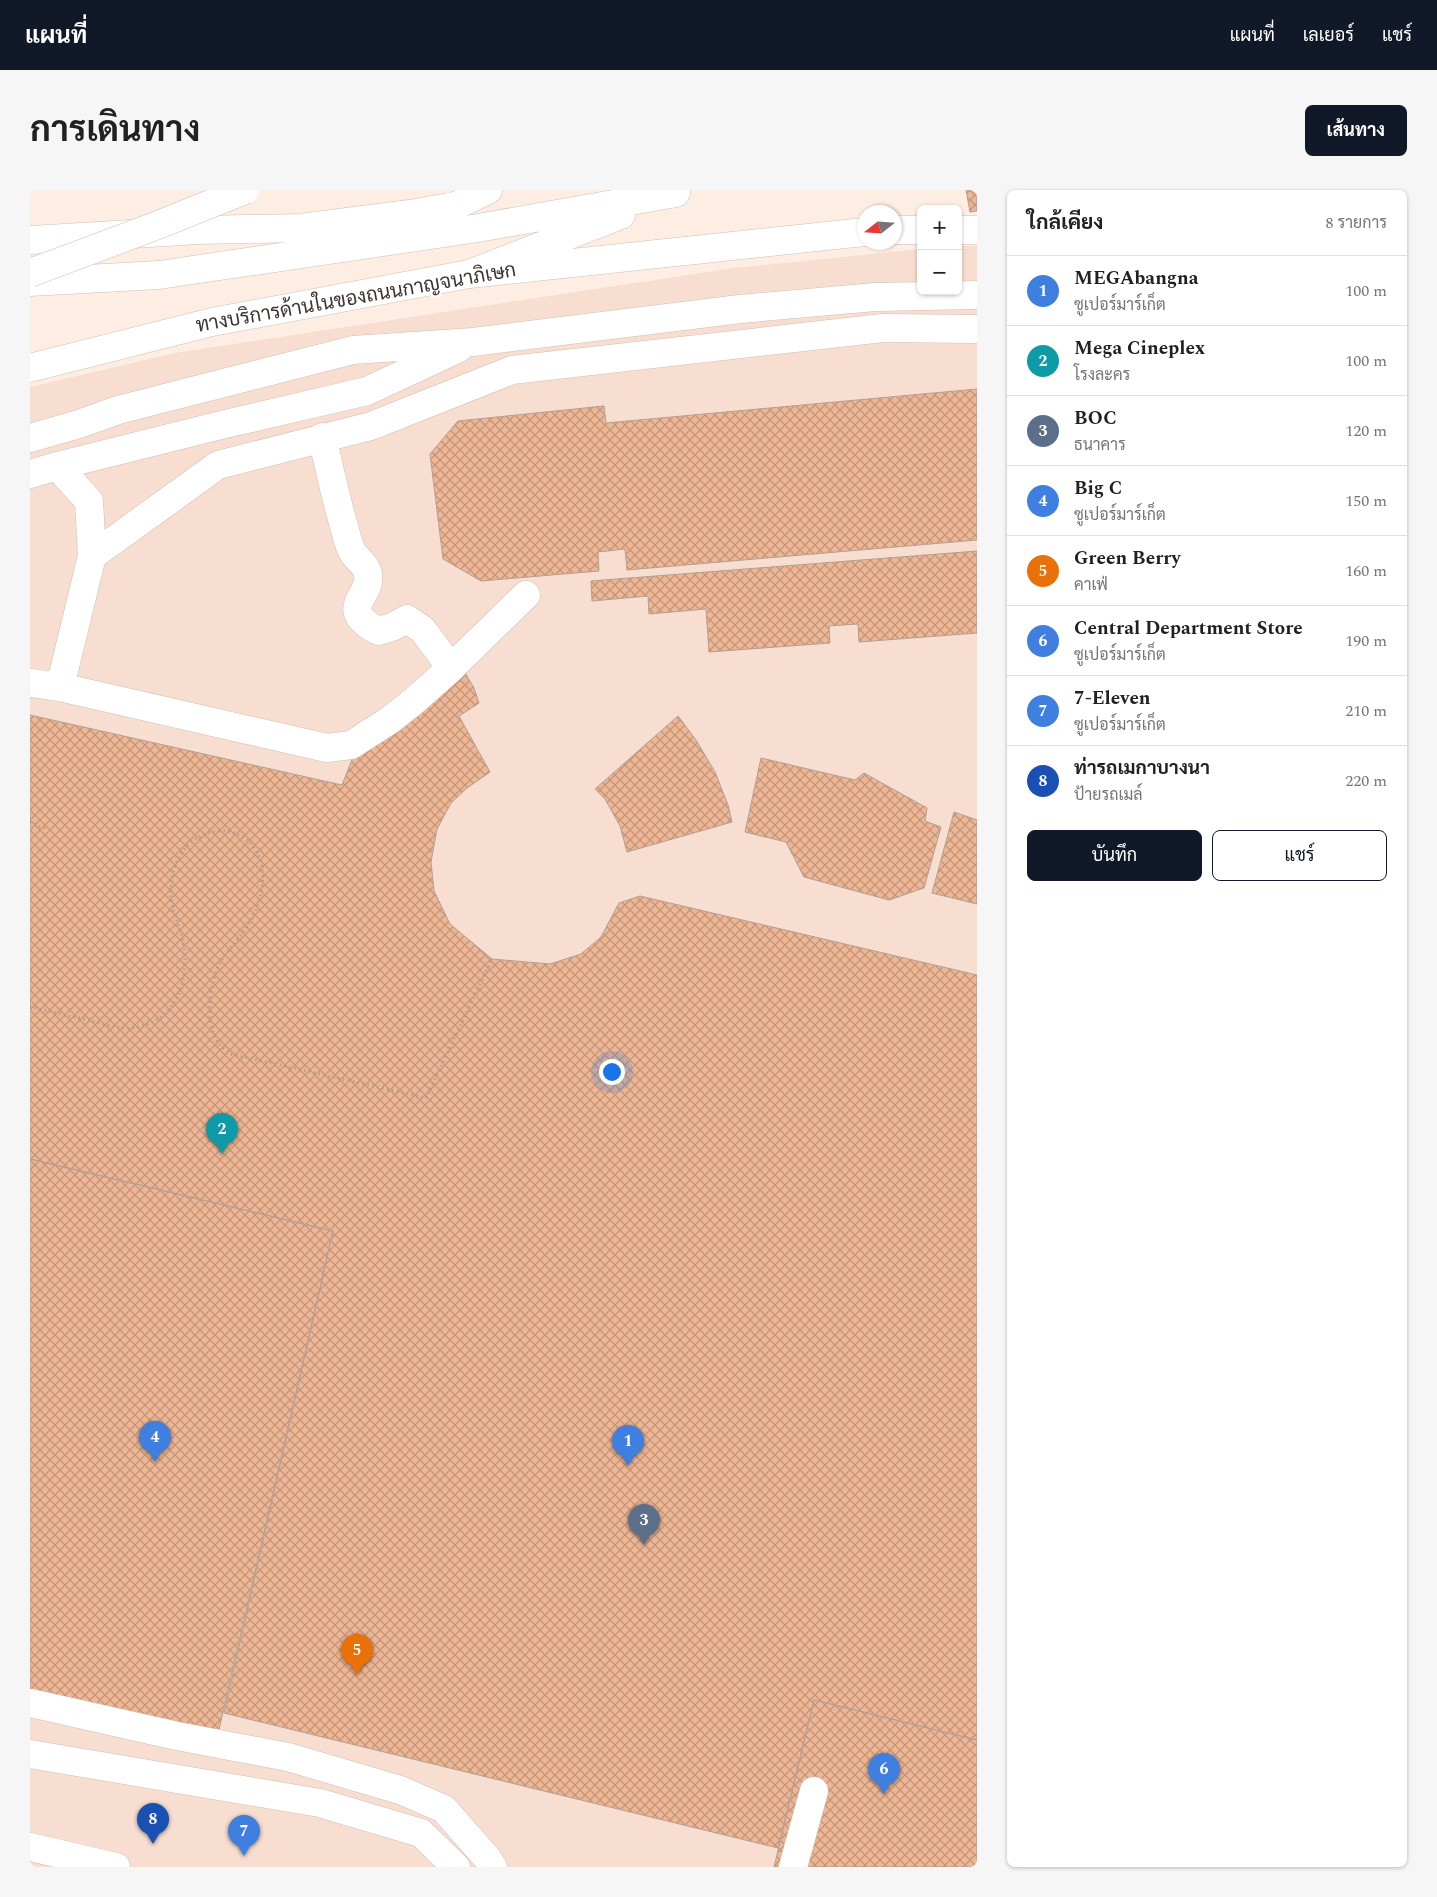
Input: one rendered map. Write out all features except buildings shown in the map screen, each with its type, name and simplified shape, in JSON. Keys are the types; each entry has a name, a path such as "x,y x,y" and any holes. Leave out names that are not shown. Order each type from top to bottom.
{"main road":[{"path":"30,273 245,190"},
{"path":"30,240 199,230 300,228 410,214 455,206 488,190"},
{"path":"469,274 680,192"},
{"path":"30,282 159,274 478,228 680,192"},
{"path":"902,230 917,230"},
{"path":"962,230 977,230"},
{"name":"ทางบริการด้านในของถนนกาญจนาภิเษก","path":"30,368 212,322 469,274 857,233"},
{"path":"30,438 79,424 118,410 353,350 473,342 740,309 866,297 977,295"},
{"path":"92,556 218,464 371,426 512,370 883,328 977,330"},
{"path":"30,474 225,424 367,391 473,342"},
{"path":"322,437 336,500 351,551 368,570 370,579 357,605 360,616 367,625 378,631 392,627 407,619 423,630 451,668"},
{"path":"56,466 89,501 92,556 60,687"},
{"path":"30,683 60,687 327,748 351,745 390,720 414,701 526,595"},
{"path":"30,1703 177,1736 288,1757 400,1790 444,1810 487,1858 492,1867"},
{"path":"30,1754 320,1803 387,1821 421,1833 456,1867"},
{"path":"793,1867 814,1792"},
{"path":"30,1847 116,1867"}],"path":[{"path":"30,822 47,829"},
{"path":"30,1007 115,1027 132,1029 162,1017 179,996 184,972 183,943 172,904 174,871 179,856 189,842 217,831 228,831 239,835 257,850 262,866 263,883 259,902 250,922 227,951 218,966 210,1001 213,1035 221,1047 231,1054 426,1098 492,959"}],"shaded area":[{"path":"962,246 977,246 977,1867 30,1867 30,387 175,353 734,268 917,249 917,295 962,295"}],"place":[{"name":"Mega Cineplex","path":"222,1154"},
{"name":"Big C","path":"155,1462"},
{"name":"MEGAbangna","path":"628,1466"},
{"name":"BOC","path":"644,1545"},
{"name":"Green Berry","path":"357,1675"},
{"name":"Central Department Store","path":"884,1794"},
{"name":"ท่ารถเมกาบางนา","path":"153,1844"},
{"name":"7-Eleven","path":"244,1856"}]}
